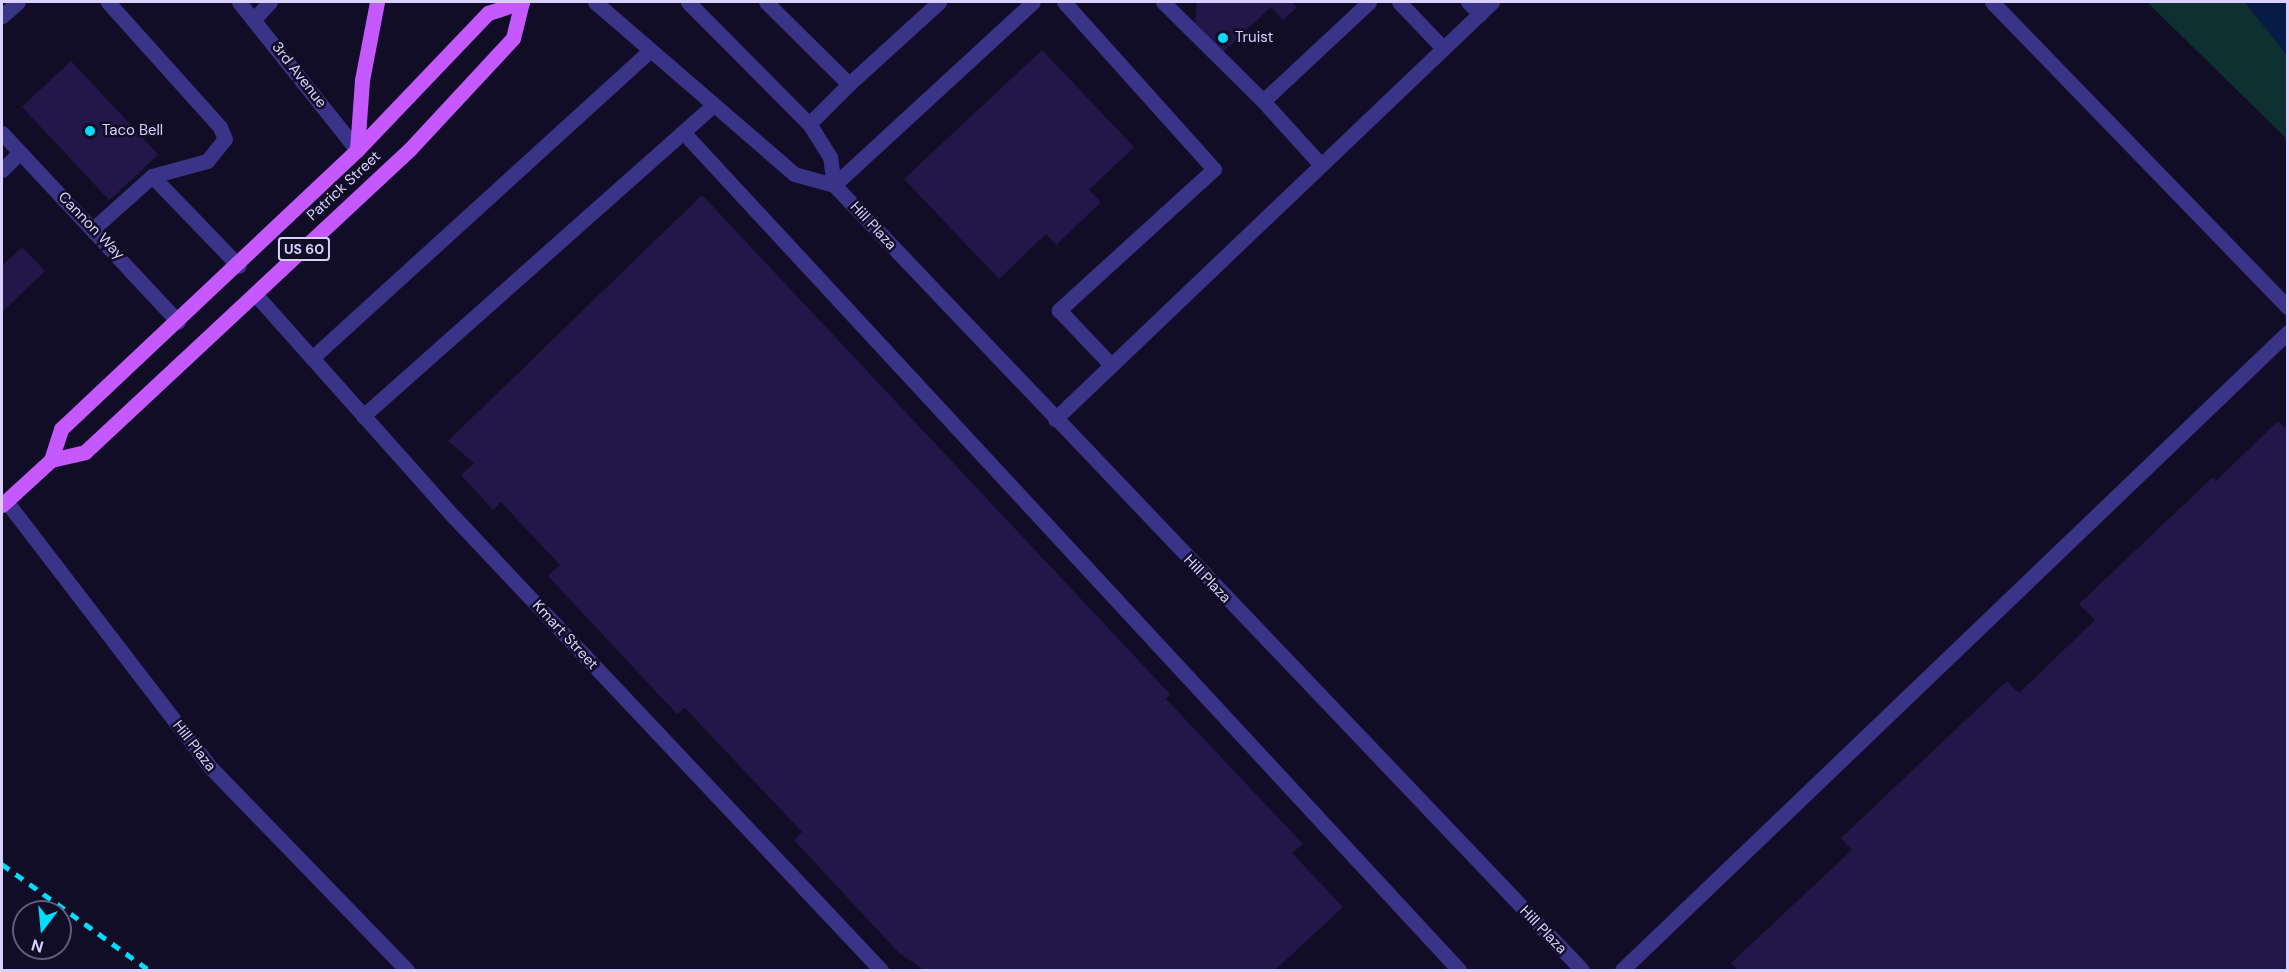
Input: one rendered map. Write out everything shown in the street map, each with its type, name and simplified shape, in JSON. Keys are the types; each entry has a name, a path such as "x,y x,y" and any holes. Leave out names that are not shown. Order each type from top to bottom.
{"main road":[{"path":"357,150 362,80 377,2"},
{"name":"Patrick Street","path":"4,503 51,459 61,429 239,266 357,150 488,14 522,2"},
{"name":"Patrick Street","path":"51,459 85,452 410,149 513,38 522,2"}],"street":[{"path":"2,16 18,2"},
{"path":"93,229 152,176 207,161 225,139 220,127 108,2"},
{"name":"3rd Avenue","path":"239,2 255,18 357,150"},
{"path":"255,18 270,2"},
{"path":"595,2 794,174 834,185"},
{"path":"688,2 809,124 830,157 834,185"},
{"path":"766,2 849,84"},
{"path":"809,124 939,2"},
{"path":"1064,2 1214,169 1059,310 1111,365"},
{"path":"1164,2 1263,100 1321,165"},
{"path":"1263,100 1369,2"},
{"path":"1399,2 1443,48"},
{"path":"1468,2 1480,14"},
{"path":"1055,419 1492,2"},
{"path":"1992,2 2288,307"},
{"path":"834,185 1027,3"},
{"path":"312,358 650,50"},
{"path":"363,416 713,105"},
{"path":"683,132 1459,970"},
{"name":"Cannon Way","path":"2,133 178,321"},
{"path":"2,170 20,152"},
{"path":"152,176 239,266"},
{"name":"Hill Plaza","path":"834,185 1582,970"},
{"name":"Kmart Street","path":"256,295 363,416 881,970"},
{"path":"1622,970 2288,332"},
{"name":"Hill Plaza","path":"4,503 212,769 407,970"}],"green space":[{"path":"2147,2 2245,2 2287,55 2287,139"}],"water":[{"path":"2245,2 2287,2 2287,55"}],"building":[{"name":"Truist","path":"1197,2 1291,2 1297,7 1283,20 1271,7 1222,53 1195,24"},
{"path":"1042,50 1134,147 1089,190 1101,202 1056,245 1046,234 999,279 904,179"},
{"name":"Taco Bell","path":"71,61 158,155 109,200 22,107"},
{"path":"702,195 1170,694 1166,699 1303,844 1292,853 1343,907 1275,970 924,970 898,952 794,840 802,832 685,708 677,714 548,576 560,565 501,502 493,510 461,475 474,463 448,441"},
{"path":"22,247 45,271 2,312 2,266"},
{"path":"2278,421 2288,431 2288,970 1738,970 1731,963 1852,850 1841,838 2007,681 2019,693 2095,620 2079,604 2213,477 2216,481"}],"railway":[{"path":"2,864 149,970"}],"place":[{"name":"Truist","path":"1223,38"},
{"name":"Taco Bell","path":"90,131"}]}
